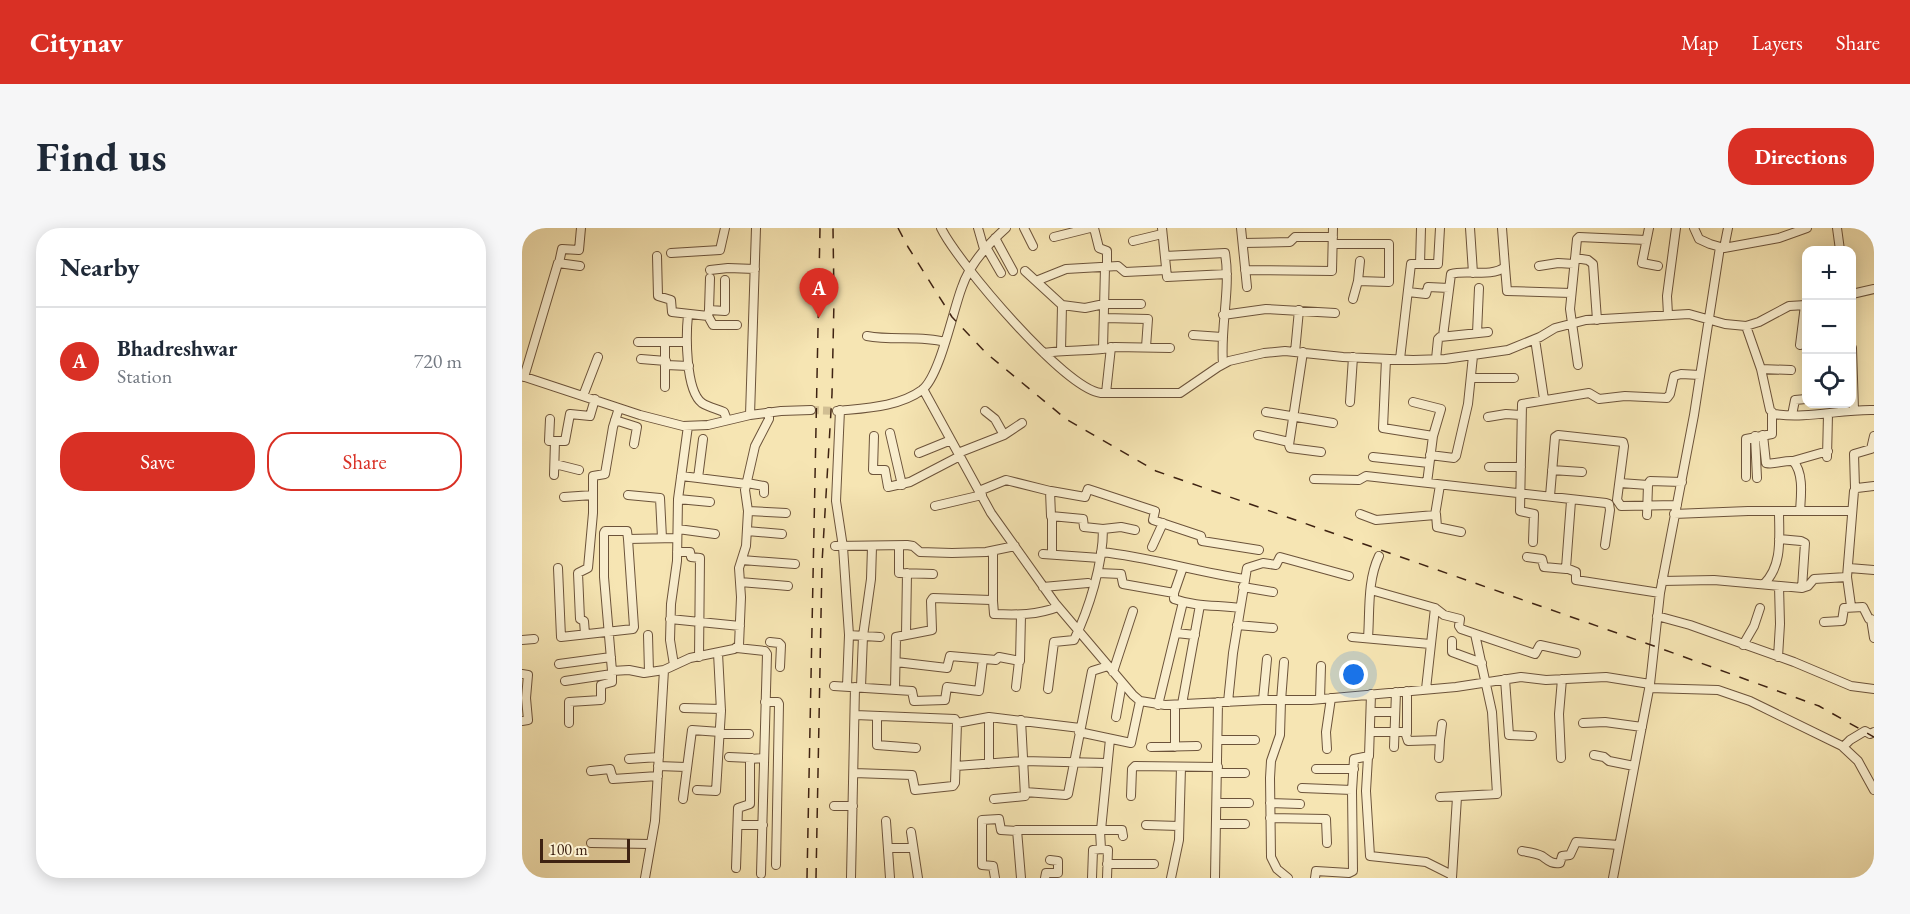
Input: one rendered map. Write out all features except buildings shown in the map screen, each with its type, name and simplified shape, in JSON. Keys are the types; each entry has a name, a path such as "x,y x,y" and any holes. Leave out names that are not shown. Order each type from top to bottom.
{"street":[{"path":"581,228 579,250 562,249 523,376 619,408 673,424 688,426 769,412 811,410"},
{"path":"671,252 720,250 725,228"},
{"path":"750,415 756,228"},
{"path":"941,228 969,272 1011,320 1044,353 1093,392 1180,393 1229,361 1264,353 1299,352 1400,359 1473,356 1508,350 1572,323 1689,314 1720,323 1746,326 1759,322 1789,306 1802,305"},
{"path":"978,228 985,248 1001,273"},
{"path":"851,878 855,715 836,501 839,410 888,404 902,400 923,389 934,372 962,285 985,248 1006,228"},
{"path":"1024,228 1033,246"},
{"path":"1054,237 1071,230 1092,228 1099,248 1107,251 1104,304 1107,348 1106,393"},
{"path":"1241,228 1247,287"},
{"path":"1245,270 1332,270 1333,228"},
{"path":"1420,264 1421,228"},
{"path":"1400,359 1411,264 1439,264 1440,228"},
{"path":"1470,228 1473,273"},
{"path":"1502,228 1507,291 1571,293"},
{"path":"1649,228 1642,263 1658,266"},
{"path":"1668,315 1667,296 1676,228"},
{"path":"1694,228 1699,239 1722,248 1779,238 1808,228"},
{"path":"1613,878 1650,686 1660,593 1682,482 1708,318 1728,228"},
{"path":"1837,228 1839,246"},
{"path":"1133,241 1162,231 1168,277 1227,274"},
{"path":"1578,365 1572,323 1571,293 1577,238 1592,232 1646,240"},
{"path":"1243,243 1290,242 1295,237 1389,244 1388,283 1358,281"},
{"path":"995,238 1013,271"},
{"path":"1165,256 1223,253 1226,255 1223,364"},
{"path":"657,256 658,296 671,300 672,312 688,315 725,310 725,280"},
{"path":"1539,266 1588,260 1593,264 1597,320"},
{"path":"1353,299 1360,261"},
{"path":"559,263 580,267"},
{"path":"1036,281 1066,269 1118,266 1125,272 1166,270"},
{"path":"1443,336 1452,273 1501,270 1505,267"},
{"path":"737,326 712,325 709,313 710,274 728,268 755,269"},
{"path":"1025,271 1062,304 1085,308 1104,304 1141,304"},
{"path":"1408,292 1426,294 1428,287 1449,288"},
{"path":"1477,333 1479,288"},
{"path":"1856,293 1874,289"},
{"path":"1061,351 1062,304"},
{"path":"1223,315 1266,309 1335,313"},
{"path":"1299,310 1299,352 1289,442 1290,448 1321,452"},
{"path":"688,315 686,342 688,366 697,397 703,403 724,412 727,420"},
{"path":"1104,318 1148,319 1146,347"},
{"path":"1746,326 1761,369 1772,412 1773,434 1746,439 1746,477"},
{"path":"1436,359 1438,339 1443,336 1488,332"},
{"path":"1800,345 1802,332"},
{"path":"1192,335 1222,337"},
{"path":"867,336 882,339 932,339 945,342"},
{"path":"1535,339 1544,399"},
{"path":"638,342 686,342"},
{"path":"664,387 665,342"},
{"path":"1044,353 1107,348 1170,348"},
{"path":"1851,354 1854,410"},
{"path":"1373,457 1430,459 1456,456 1467,412 1473,356"},
{"path":"583,396 598,357"},
{"path":"1350,402 1353,357"},
{"path":"1386,358 1383,428 1433,436"},
{"path":"641,359 688,366"},
{"path":"1761,369 1791,370"},
{"path":"1533,542 1534,514 1521,512 1520,416 1522,404 1589,393 1599,399 1625,396 1666,398 1670,394 1674,376 1700,375"},
{"path":"1472,378 1514,378"},
{"path":"923,389 981,493 1043,587 1078,631 1140,701 1158,705 1179,705 1320,699 1487,683 1521,677 1562,679 1606,677 1650,686 1718,690 1734,694 1843,747 1858,761 1874,790"},
{"path":"550,419 549,440 566,441 571,413 590,415 595,399"},
{"path":"1792,415 1795,400 1802,399"},
{"path":"1413,402 1441,409 1433,436 1427,483"},
{"path":"585,634 584,621 580,619 578,573 588,568 593,476 605,474 619,408"},
{"path":"1772,412 1778,415 1792,415 1874,410"},
{"path":"985,411 995,419 1004,435"},
{"path":"737,648 740,626 739,568 746,546 747,531 748,511 745,490 755,446 769,419 769,412"},
{"path":"1266,412 1333,423"},
{"path":"1488,417 1506,414 1520,416"},
{"path":"1759,436 1767,463 1793,461 1828,454 1828,414"},
{"path":"615,420 637,428 634,444"},
{"path":"874,436 873,470 885,470 887,487 902,484 1004,435 1022,423"},
{"path":"674,665 670,620 677,552 678,499 688,426"},
{"path":"890,433 902,484"},
{"path":"1258,435 1289,442"},
{"path":"1851,606 1848,573 1855,488 1854,454 1871,449 1874,435"},
{"path":"1550,496 1557,436 1621,441 1624,446 1617,500 1621,506 1648,510 1677,505"},
{"path":"1756,478 1759,436"},
{"path":"698,478 703,439"},
{"path":"919,453 951,440"},
{"path":"554,475 555,441"},
{"path":"1793,461 1802,488 1800,511"},
{"path":"555,464 579,470"},
{"path":"1490,467 1521,467"},
{"path":"1552,470 1582,472"},
{"path":"681,476 765,486 764,493"},
{"path":"1314,479 1359,480 1366,476 1609,504 1605,545"},
{"path":"935,506 981,493 1006,480 1052,492 1085,497 1088,489 1155,511 1152,519 1201,536 1202,542 1259,550"},
{"path":"1648,510 1650,481 1682,482"},
{"path":"1620,483 1648,485"},
{"path":"1440,485 1436,514 1437,527 1461,532"},
{"path":"1855,488 1874,486"},
{"path":"1052,492 1052,554"},
{"path":"564,497 593,495"},
{"path":"628,495 660,498 662,538"},
{"path":"678,499 710,501"},
{"path":"1566,569 1571,501"},
{"path":"748,511 786,513"},
{"path":"1764,584 1776,567 1779,511"},
{"path":"1674,514 1852,511"},
{"path":"1360,514 1376,520 1436,514"},
{"path":"1052,517 1083,519 1084,527 1104,529 1120,527 1135,530"},
{"path":"1152,547 1163,523"},
{"path":"1048,689 1055,642 1073,641 1078,631 1098,573 1104,529"},
{"path":"558,568 560,636 585,634 608,631 633,629 626,531 605,531 604,533 604,577 608,631 611,657 612,682 601,685 601,700 569,702 569,723"},
{"path":"747,531 782,534"},
{"path":"628,539 662,538 678,533 715,534"},
{"path":"1779,539 1805,543 1802,588"},
{"path":"899,546 899,572 933,574"},
{"path":"839,547 911,546 920,552 952,553 993,551 1015,546"},
{"path":"854,687 871,579 872,547"},
{"path":"993,551 994,614 1043,613 1058,607"},
{"path":"677,552 690,552 691,557 700,558 699,657"},
{"path":"1043,554 1141,557 1273,592"},
{"path":"1228,702 1237,625 1248,568 1263,563 1276,565 1280,556 1349,576"},
{"path":"1368,638 1373,571 1379,556"},
{"path":"1527,557 1542,559 1544,567 1575,571 1577,581 1660,593"},
{"path":"742,560 795,564"},
{"path":"1183,567 1174,599 1200,605 1240,608"},
{"path":"1662,581 1714,580 1802,588 1808,586 1814,579 1874,570"},
{"path":"906,634 907,573"},
{"path":"1098,573 1121,574 1123,584 1174,593"},
{"path":"740,582 788,586"},
{"path":"1043,587 1088,583"},
{"path":"1778,657 1779,586"},
{"path":"1371,590 1435,608 1444,615 1460,619 1459,628 1535,654 1540,645 1576,653"},
{"path":"895,689 896,637 932,630 931,601 933,598 993,600"},
{"path":"1158,705 1182,602"},
{"path":"1175,747 1179,705 1200,605"},
{"path":"1824,622 1842,621 1844,608 1863,607 1872,620 1874,638"},
{"path":"1426,689 1435,608"},
{"path":"1743,645 1754,626 1760,608"},
{"path":"1111,669 1134,611"},
{"path":"1016,687 1021,659 1022,615"},
{"path":"1657,616 1690,625 1851,686 1874,689"},
{"path":"670,620 740,626"},
{"path":"1237,625 1273,628"},
{"path":"1176,633 1195,635"},
{"path":"1440,797 1497,794 1495,742 1487,683 1475,633"},
{"path":"648,635 649,672"},
{"path":"849,635 880,637"},
{"path":"1352,637 1430,644"},
{"path":"522,640 534,639"},
{"path":"1452,641 1452,652 1482,663"},
{"path":"767,666 784,667 781,645 770,642"},
{"path":"565,681 629,670 649,672 664,670 699,657 737,648 765,651 767,666 761,874"},
{"path":"697,790 716,792 721,709 718,653"},
{"path":"896,662 947,668 950,656 996,660 999,657 1019,661"},
{"path":"559,664 611,657"},
{"path":"834,686 913,691 914,701 929,702 946,699 947,687 979,691 983,659"},
{"path":"1263,700 1267,659"},
{"path":"1284,662 1280,735 1271,761 1270,818 1272,860 1277,869 1288,878"},
{"path":"1320,699 1322,666"},
{"path":"1025,792 1068,795 1092,670 1111,669"},
{"path":"645,878 654,821 664,670"},
{"path":"522,674 528,675 526,698 528,720 522,721"},
{"path":"1505,679 1509,735 1532,736"},
{"path":"1561,758 1559,714 1562,679"},
{"path":"1116,717 1122,682"},
{"path":"1407,691 1408,741 1440,740"},
{"path":"1394,747 1396,692"},
{"path":"1371,694 1366,791 1370,856 1426,862 1452,876 1457,797"},
{"path":"1327,749 1326,732 1331,698"},
{"path":"957,723 989,717 1021,720 1132,742 1140,701"},
{"path":"765,702 779,704 776,865"},
{"path":"1215,878 1218,702"},
{"path":"684,708 721,709"},
{"path":"1371,712 1395,712"},
{"path":"854,772 912,775 914,790 951,787 955,785 957,723 955,719 855,715"},
{"path":"877,716 877,745 916,748"},
{"path":"989,717 989,764"},
{"path":"994,799 1024,797 1021,720"},
{"path":"1583,723 1605,722 1642,727"},
{"path":"1439,758 1442,724"},
{"path":"684,799 692,729 749,734"},
{"path":"1843,747 1865,731 1870,734 1874,732"},
{"path":"1370,732 1407,733"},
{"path":"1101,849 1100,830 1110,739"},
{"path":"1218,740 1254,740"},
{"path":"1151,747 1197,746"},
{"path":"1594,755 1604,756 1609,761 1634,766"},
{"path":"729,757 764,758"},
{"path":"1315,878 1316,871 1349,873 1353,871 1352,790 1355,758 1368,757"},
{"path":"736,868 738,807 750,804 751,758"},
{"path":"629,759 659,761 686,767"},
{"path":"956,766 1023,761 1106,763"},
{"path":"1131,796 1132,769 1135,766 1181,767 1245,773"},
{"path":"1171,878 1178,849 1181,767"},
{"path":"591,771 610,769 613,779 657,776"},
{"path":"1316,769 1354,769"},
{"path":"1302,788 1352,790"},
{"path":"1217,803 1249,803"},
{"path":"1270,803 1300,804"},
{"path":"834,806 853,806"},
{"path":"1270,818 1326,819 1327,843"},
{"path":"995,878 993,866 982,865 982,820 999,819 1001,830 1122,830 1122,836"},
{"path":"886,821 890,878"},
{"path":"1216,824 1245,824"},
{"path":"738,825 763,825"},
{"path":"1146,825 1179,826"},
{"path":"1017,831 1021,878"},
{"path":"911,832 918,878"},
{"path":"1522,851 1541,856 1548,862 1557,864 1560,863 1562,856 1570,855 1576,842 1619,845"},
{"path":"591,843 651,844"},
{"path":"888,848 913,848"},
{"path":"1092,878 1093,850 1101,849 1107,849 1107,878"},
{"path":"1045,878 1047,873 1059,876 1058,861 1050,860"},
{"path":"1107,864 1154,864"}],"tunnel":[{"path":"811,410 837,411"}],"railway":[{"path":"807,878 820,228"},
{"path":"816,878 822,563 832,394 833,228"},
{"path":"898,228 952,317 986,353 1066,419 1156,471 1819,706 1874,737"}],"place":[{"name":"Bhadreshwar","path":"819,318"}]}
